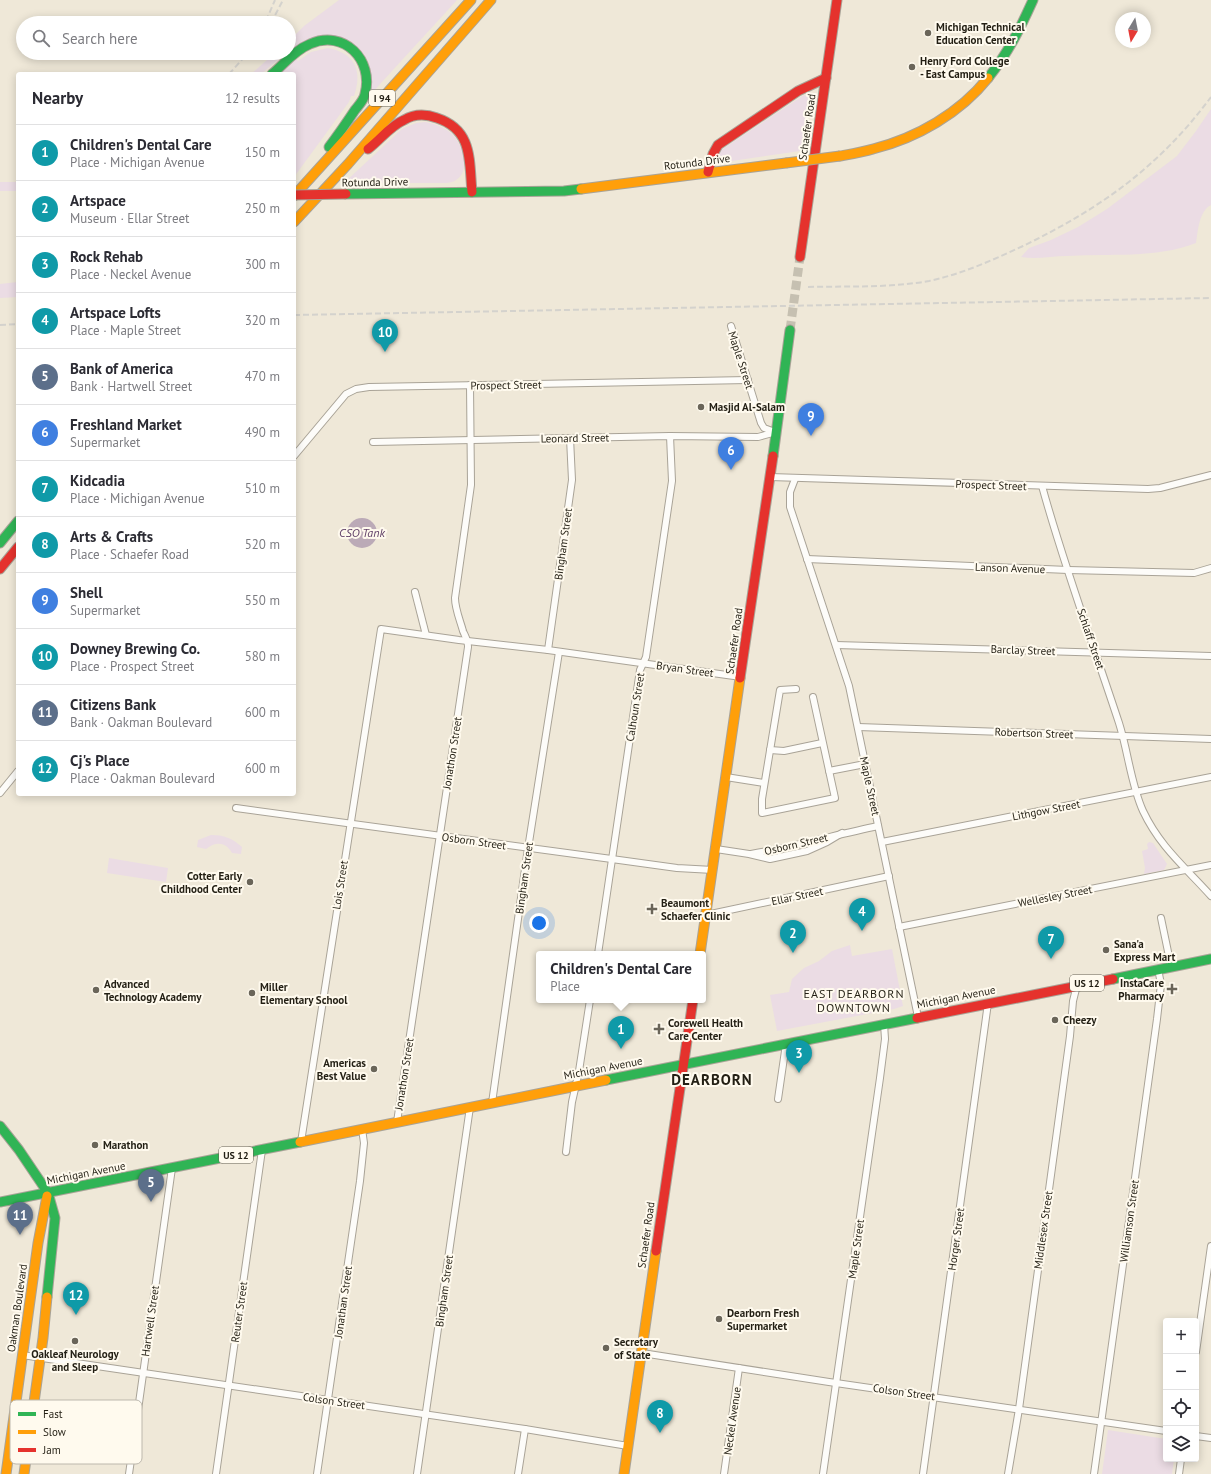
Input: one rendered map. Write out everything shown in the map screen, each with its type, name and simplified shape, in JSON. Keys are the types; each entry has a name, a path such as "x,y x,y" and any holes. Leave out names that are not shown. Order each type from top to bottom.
{"main road":[{"name":"I 94","path":"296,193 471,0"},
{"name":"I 94","path":"296,220 348,164 491,0"},
{"name":"Schaefer Road","path":"800,257 837,0"},
{"name":"Rotunda Drive","path":"296,195 564,190 620,185 708,172 840,156 876,149 900,141 923,130 945,117 968,99 988,80 1003,60 1024,23 1033,0"},
{"path":"296,53 311,43 320,40 339,41 355,51 361,59 368,81 365,96 338,133 311,175"},
{"path":"274,72 288,60"},
{"path":"708,172 713,154 718,145 798,91 826,78"},
{"path":"348,164 380,140 402,120 417,116 430,116 442,119 458,129 466,142 470,158 472,192"},
{"name":"Schaefer Road","path":"700,951 770,478 790,330"},
{"path":"0,543 16,524"},
{"path":"0,569 16,549"},
{"name":"Michigan Avenue","path":"0,1202 1211,959"},
{"name":"Schaefer Road","path":"624,1474 693,1003"},
{"path":"0,1126 19,1150 48,1192 55,1218 43,1338 34,1400"},
{"name":"Oakman Boulevard","path":"16,1400 38,1243 48,1192"},
{"path":"26,1334 33,1341 38,1341 43,1338"},
{"name":"Oakman Boulevard","path":"6,1474 10,1444"},
{"path":"24,1474 25,1464"}],"street":[{"name":"Maple Street","path":"731,326 761,423 768,430 776,432"},
{"name":"Prospect Street","path":"296,454 346,394 351,391 369,387 748,380"},
{"name":"Jonathon Street","path":"397,1122 467,658 468,641 454,598 471,485 470,385"},
{"name":"Leonard Street","path":"373,442 670,436 758,437 776,432"},
{"name":"Calhoun Street","path":"598,951 640,670 646,657 672,481 670,436"},
{"name":"Bingham Street","path":"548,650 572,480 570,438"},
{"name":"Prospect Street","path":"770,478 1148,489 1160,488 1211,475"},
{"name":"Maple Street","path":"795,479 790,492 790,507 849,686 918,1017"},
{"name":"Schlaff Street","path":"1042,486 1054,528 1124,736 1137,792 1143,810 1162,843 1186,870"},
{"name":"Lanson Avenue","path":"808,559 1068,570 1194,573 1211,568"},
{"path":"415,592 426,636 548,650"},
{"name":"Lois Street","path":"301,1142 381,629 426,636"},
{"name":"Barclay Street","path":"836,645 1211,656"},
{"name":"Bryan Street","path":"548,650 741,677"},
{"name":"Bingham Street","path":"492,1103 528,848 559,652"},
{"path":"796,689 780,690 764,783 762,813 835,798 813,697"},
{"name":"Robertson Street","path":"858,727 1211,739"},
{"path":"770,750 784,751 822,743"},
{"path":"829,771 865,764"},
{"path":"0,793 16,773"},
{"path":"726,777 764,783"},
{"name":"Lithgow Street","path":"882,842 1211,777"},
{"name":"Osborn Street","path":"236,808 677,868 712,870"},
{"name":"Osborn Street","path":"716,849 749,854 792,846 842,833 878,826"},
{"name":"Wellesley Street","path":"900,927 1211,865"},
{"path":"1186,870 1211,896"},
{"name":"Ellar Street","path":"706,915 889,876"},
{"path":"1161,918 1171,966"},
{"name":"Williamson Street","path":"1094,1474 1157,1019 1161,984 1158,969"},
{"name":"Middlesex Street","path":"1008,1474 1019,1409 1076,986"},
{"path":"566,1152 572,1102 590,1003"},
{"name":"Horger Street","path":"924,1474 988,1003"},
{"name":"Maple Street","path":"823,1474 882,1065 885,1038 884,1024"},
{"path":"778,1099 786,1044"},
{"name":"Bingham Street","path":"417,1474 470,1107"},
{"name":"Jonathan Street","path":"317,1474 360,1181 364,1143 362,1129"},
{"name":"Reuter Street","path":"216,1474 262,1150"},
{"name":"Hartwell Street","path":"139,1400 172,1168"},
{"path":"1199,1331 1211,1246"},
{"name":"Colson Street","path":"642,1352 836,1383 1163,1431"},
{"name":"Colson Street","path":"22,1355 628,1446"},
{"name":"Neckel Avenue","path":"724,1474 739,1368"},
{"path":"518,1474 525,1430"},
{"path":"1199,1436 1211,1438"},
{"path":"1179,1474 1181,1462"},
{"name":"Hartwell Street","path":"129,1474 130,1464"}],"shaded area":[{"path":"339,0 457,0 370,95 371,77 369,63 362,52 349,40 296,50 296,34 304,26"},
{"path":"328,48 345,54 354,64 358,79 354,96 351,96 349,102 296,174 296,72 280,72 296,59 298,61 311,52"},
{"path":"267,60 278,60 263,72 253,72"},
{"path":"804,95 809,97 800,151 725,162 721,160 719,155 721,150"},
{"path":"1211,109 1211,205 1202,216 1198,227 1196,243 1180,248 1149,253 1038,258 1021,257 1029,248 1051,240 1078,227 1107,209 1177,156"},
{"path":"425,122 445,129 455,137 459,143 464,156 464,170 461,176 455,181 447,183 344,183 402,129 416,123"},
{"path":"0,182 16,182 16,191 0,191"},
{"path":"16,282 16,297 0,298 0,284"},
{"path":"211,835 224,836 235,841 242,847 241,854 232,853 230,849 220,844 210,846 206,849 197,847 198,840"},
{"path":"1149,842 1153,843 1167,864 1164,870 1144,874 1145,868 1142,851 1148,849 1147,844"},
{"path":"109,858 168,868 166,882 107,873"},
{"path":"850,945 852,956 892,949 903,1006 777,1031 770,995 789,992 792,979 804,968 819,961 832,951"},
{"path":"1108,1430 1163,1439 1163,1462 1174,1462 1172,1474 1102,1474"}],"water":[{"name":"CSO Tank","path":"362,518 373,522 377,533 373,544 362,548 351,544 347,533 351,522"}],"tunnel":[{"path":"790,330 800,257"}],"railway":[{"path":"268,16 275,0"},
{"path":"275,16 283,0"},
{"path":"231,72 242,60"},
{"path":"808,287 884,286 929,281 965,271 1023,246 1078,217 1127,184 1171,144 1211,97"},
{"path":"296,315 1211,298"},
{"path":"0,325 16,324"}],"traffic: fast":[{"path":"988,78 1002,59 1013,40 1033,0"},
{"path":"296,53 310,44 322,40 334,41 345,44 354,51 361,59 365,70 367,81 364,96 329,147"},
{"path":"274,72 288,60"},
{"path":"346,194 564,191 581,189"},
{"path":"773,456 790,330"},
{"path":"0,543 16,523"},
{"path":"1113,979 1211,959"},
{"path":"606,1080 917,1018"},
{"path":"0,1126 19,1150 48,1193 55,1218 47,1297"},
{"path":"0,1202 300,1142"}],"traffic: slow":[{"path":"296,194 471,0"},
{"path":"296,220 348,164 491,0"},
{"path":"840,156 889,144 921,131 951,113 977,91 988,78"},
{"path":"786,163 840,156"},
{"path":"581,189 786,163"},
{"path":"700,951 740,678"},
{"path":"300,1142 606,1080"},
{"path":"16,1400 38,1243 47,1196"},
{"path":"624,1474 656,1251"},
{"path":"34,1400 47,1297"},
{"path":"6,1474 10,1445"},
{"path":"24,1474 25,1464"}],"traffic: jam":[{"path":"800,257 837,0"},
{"path":"708,172 713,154 718,145 798,91 826,78"},
{"path":"368,149 394,126 408,118 420,115 437,118 449,123 463,138 469,158 472,192"},
{"path":"296,195 346,194"},
{"path":"740,678 773,456"},
{"path":"0,569 16,549"},
{"path":"917,1018 1113,979"},
{"path":"656,1251 693,1003"}],"place":[{"name":"Michigan Technical Education Center","path":"928,33"},
{"name":"Henry Ford College - East Campus","path":"912,67"},
{"name":"Downey Brewing Co.","path":"385,352"},
{"name":"Masjid Al-Salam","path":"701,407"},
{"name":"Shell","path":"811,436"},
{"name":"Freshland Market","path":"731,470"},
{"name":"Cotter Early Childhood Center","path":"250,882"},
{"name":"Beaumont Schaefer Clinic","path":"652,909"},
{"name":"Artspace Lofts","path":"862,931"},
{"name":"Sana'a Express Mart","path":"1106,950"},
{"name":"Artspace","path":"793,953"},
{"name":"Kidcadia","path":"1051,959"},
{"name":"InstaCare Pharmacy","path":"1172,989"},
{"name":"Advanced Technology Academy","path":"96,990"},
{"name":"Miller Elementary School","path":"252,993"},
{"name":"Cheezy","path":"1055,1020"},
{"name":"Corewell Health Care Center","path":"659,1029"},
{"name":"Children's Dental Care","path":"621,1049"},
{"name":"Americas Best Value","path":"374,1069"},
{"name":"Rock Rehab","path":"799,1073"},
{"name":"Marathon","path":"95,1145"},
{"name":"Bank of America","path":"151,1202"},
{"name":"Citizens Bank","path":"20,1235"},
{"name":"Cj's Place","path":"76,1315"},
{"name":"Dearborn Fresh Supermarket","path":"719,1319"},
{"name":"Oakleaf Neurology and Sleep","path":"75,1341"},
{"name":"Secretary of State","path":"606,1348"},
{"name":"Arts & Crafts","path":"660,1433"}],"district":[{"name":"EAST DEARBORN DOWNTOWN","path":"854,1001"},
{"name":"DEARBORN","path":"712,1080"}]}
